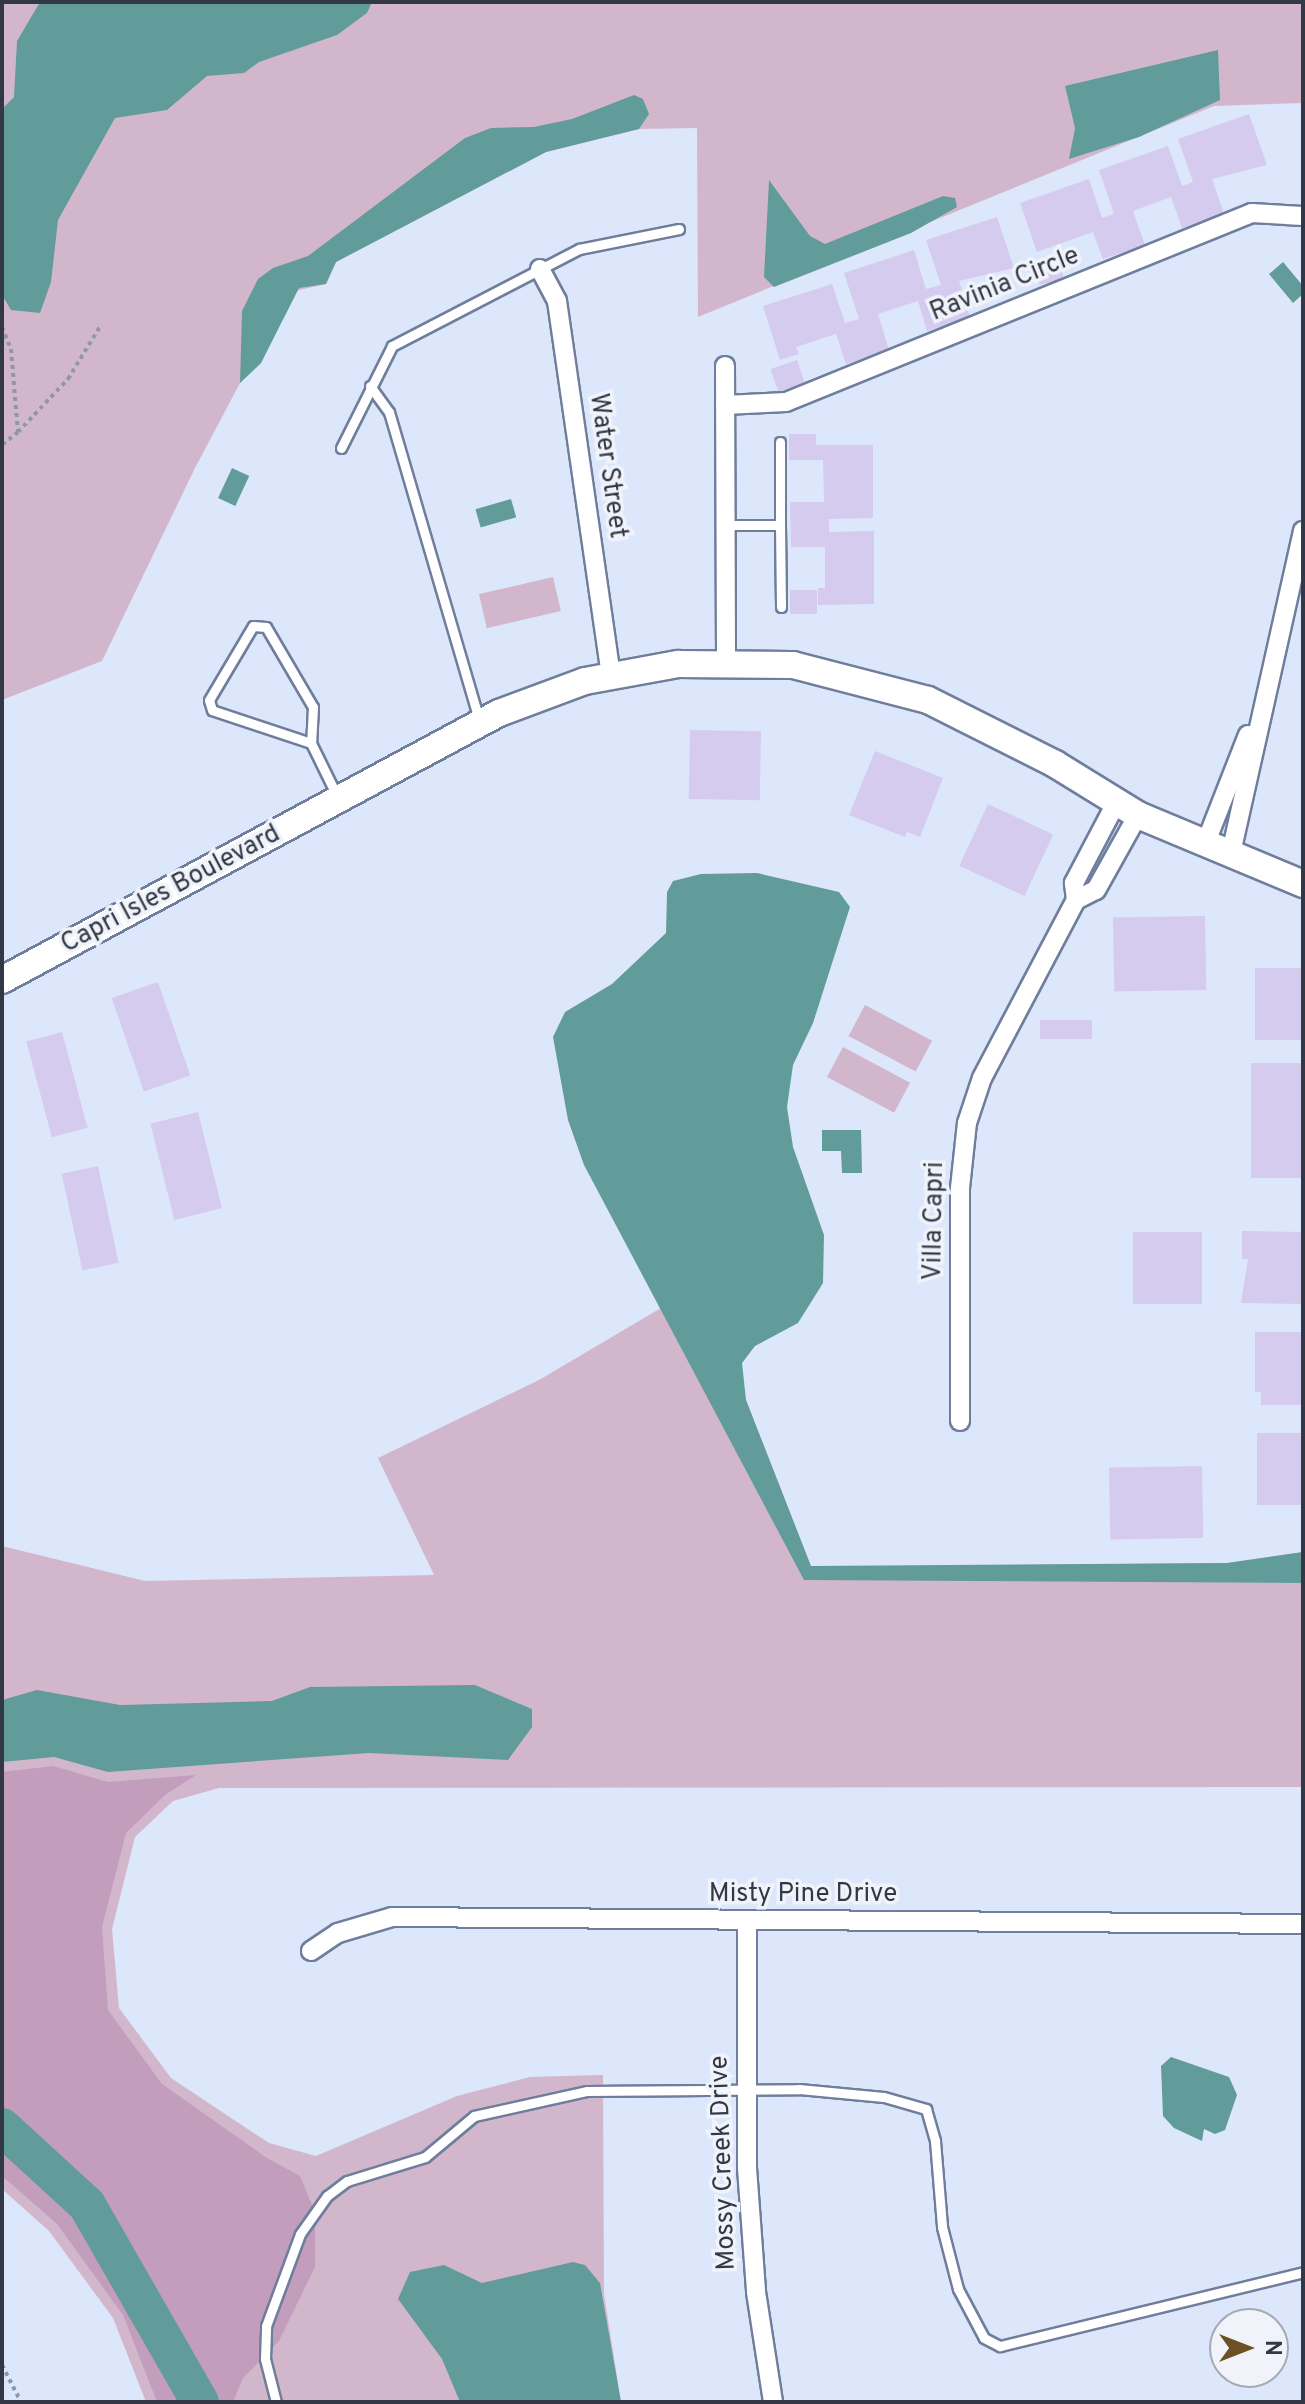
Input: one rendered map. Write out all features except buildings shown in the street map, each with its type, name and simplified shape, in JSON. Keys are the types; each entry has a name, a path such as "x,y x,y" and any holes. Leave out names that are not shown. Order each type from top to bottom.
{"street":[{"name":"Ravinia Circle","path":"725,405 786,402 1252,213 1303,216"},
{"name":"Water Street","path":"540,269 557,301 611,675"},
{"path":"725,366 726,661"},
{"path":"1231,853 1249,786 1263,695 1303,531"},
{"name":"Capri Isles Boulevard","path":"2,980 480,722 541,695 611,675 726,661 827,671 928,700 1055,764 1127,809 1303,884"},
{"path":"1206,842 1263,695"},
{"name":"Villa Capri","path":"960,1421 962,1154 974,1097 1076,900 1075,880 1127,809"},
{"name":"Misty Pine Drive","path":"311,1951 338,1933 392,1917 1303,1924"},
{"name":"Mossy Creek Drive","path":"747,1921 745,2089 750,2230 773,2402"}],"lane":[{"path":"341,448 392,346 579,249 679,229"},
{"path":"370,386 389,412 480,722"},
{"path":"780,442 781,607"},
{"path":"725,525 780,525"},
{"path":"311,743 212,710 209,700 253,626 266,627 313,707 311,743 339,799"},
{"path":"276,2402 265,2359 271,2306 300,2234 338,2186 425,2157 474,2116 503,2106 587,2091 745,2089 869,2095 915,2102 926,2109 935,2141 942,2227 958,2289 984,2338 1000,2346 1303,2272"}],"path":[{"path":"2,445 68,379 101,325"},
{"path":"2,327 11,349 18,432"},
{"path":"2,2365 21,2402"}],"shaded area":[{"path":"2,2 1303,2 1303,103 1214,106 698,317 697,128 639,129 546,152 336,262 326,284 295,291 261,363 240,383 195,468 102,661 2,700"},
{"path":"40,2 372,2 367,13 337,35 259,62 244,73 207,76 167,110 115,118 58,220 51,282 40,313 11,310 2,295 2,109 14,97 17,41"},
{"path":"1218,50 1220,100 1139,137 1069,159 1075,128 1065,86"},
{"path":"634,95 643,99 649,114 639,129 546,152 336,262 326,284 299,288 261,363 240,383 242,311 258,279 273,268 308,256 465,138 491,128 534,127 572,119"},
{"path":"769,180 810,236 825,244 943,196 955,198 957,207 911,233 774,287 764,277"},
{"path":"1283,262 1303,286 1303,294 1293,303 1269,274"},
{"path":"232,468 249,476 235,506 218,498"},
{"path":"511,499 516,517 481,527 475,509"},
{"path":"553,577 561,611 487,628 479,594"},
{"path":"757,873 839,892 850,907 813,1023 793,1065 787,1107 793,1147 824,1235 823,1283 798,1323 755,1346 742,1363 746,1400 811,1566 1227,1563 1303,1552 1303,1583 804,1580 584,1165 568,1120 553,1037 565,1012 612,984 666,933 667,892 673,881 701,874"},
{"path":"865,1005 932,1041 916,1072 849,1036"},
{"path":"843,1047 910,1083 894,1113 827,1077"},
{"path":"822,1130 861,1130 862,1173 842,1173 841,1151 822,1151"},
{"path":"661,1308 746,1400 811,1567 1227,1563 1303,1552 1303,1787 219,1788 173,1801 135,1837 112,1929 119,2008 171,2078 269,2143 316,2156 457,2096 530,2077 603,2075 604,2294 621,2402 146,2402 113,2318 49,2231 2,2189 2,1546 145,1581 434,1575 378,1458 539,1380"},
{"path":"475,1685 532,1709 532,1727 508,1760 369,1753 108,1772 54,1757 2,1762 2,1700 37,1690 120,1705 272,1701 310,1687"},
{"path":"53,1766 108,1782 196,1775 165,1795 126,1833 102,1927 108,2010 162,2084 267,2158 300,2176 315,2212 315,2267 279,2341 243,2378 233,2402 157,2402 123,2315 57,2224 2,2176 2,1772"},
{"path":"1171,2057 1229,2077 1237,2095 1225,2130 1215,2134 1204,2129 1202,2141 1174,2128 1163,2116 1161,2066"},
{"path":"573,2262 585,2265 600,2283 621,2402 460,2402 442,2359 398,2299 410,2272 444,2265 482,2283"}],"waterway":[{"path":"2,2127 87,2205 200,2402"}]}
